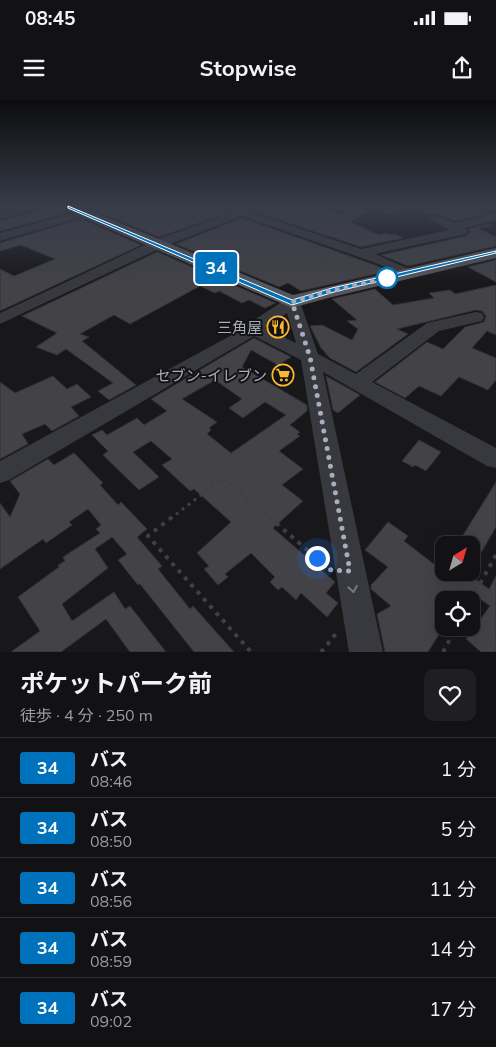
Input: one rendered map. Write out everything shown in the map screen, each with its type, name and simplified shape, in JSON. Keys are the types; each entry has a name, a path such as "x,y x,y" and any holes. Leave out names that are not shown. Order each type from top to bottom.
{"main road":[{"path":"131,233 292,302 322,293 496,253"}],"street":[{"path":"0,319 158,244 187,233"},
{"path":"302,233 387,262 409,274"},
{"path":"361,253 452,233"},
{"path":"0,473 252,329 292,302 310,357 366,652"},
{"path":"357,383 433,327 476,317"},
{"path":"252,329 310,357 496,459"}],"path":[{"path":"420,233 428,237"},
{"path":"248,283 261,274 361,253"},
{"path":"251,652 148,536 223,478 331,570 350,571"},
{"path":"476,591 496,555"},
{"path":"443,652 452,636"}],"building":[{"path":"35,233 113,233 141,245 0,311 0,269 14,276 55,259 21,245 0,251 0,243"},
{"path":"149,233 171,233 159,237"},
{"path":"205,233 284,233 389,271 301,291 288,283 279,287 176,244"},
{"path":"318,233 374,233 379,235 386,233 395,234 403,238 361,247"},
{"path":"469,233 488,233 496,237 496,246 408,266 381,255 466,236"},
{"path":"157,252 276,303 265,308 249,300 242,303 219,291 215,293 200,286 130,324 114,315 80,334 89,337 82,341 136,385 109,400 98,391 113,383 66,349 57,355 36,347 57,333 22,316"},
{"path":"496,260 496,282 468,267"},
{"path":"496,285 496,335 487,331 472,348 496,358 496,380 488,390 459,377 441,396 419,386 405,398 375,382 427,342 443,349 465,327 484,322 486,316 482,311 476,310 397,329 408,334 356,372 330,358 321,348 310,326 322,325 352,340 358,329 347,321 357,320 332,299 375,289 393,305 434,298 429,293 450,290 455,294"},
{"path":"285,317 290,329 282,334 269,328"},
{"path":"254,338 291,357 278,365 251,350 242,367 307,405 307,411 290,425 300,432 297,434 300,436 279,451 303,469 282,485 303,501 273,528 335,582 326,593 338,603 327,617 301,593 296,600 282,587 278,590 270,582 275,577 251,553 225,574 228,577 218,585 204,569 209,566 197,553 231,522 194,489 190,491 162,465 172,459 151,441 133,452 159,477 139,490 103,455 108,451 92,435 102,430 107,435 137,418 144,425 167,411 151,399","holes":["215,380 242,399 229,408 243,418 265,402 286,415 231,453 207,434 211,430 209,428 217,422 182,399"]},
{"path":"53,376 67,389 77,384 91,397 71,407 79,416 52,431 45,424 22,434 28,444 0,459 0,382 15,393"},
{"path":"326,376 360,395 338,413 333,410"},
{"path":"419,440 441,452 426,471 402,461"},
{"path":"74,453 103,483 100,485 118,505 121,502 147,529 137,537 162,566 158,569 190,609 193,606 234,652 194,652 140,584 138,585 118,560 127,554 112,537 95,549 108,568 62,604 72,621 114,592 125,609 130,606 166,652 130,652 106,619 61,652 11,652 40,631 18,597 59,567 58,565 65,561 63,557 100,533 96,529 101,525 88,509 69,522 72,525 46,543 43,539 0,569 0,503 10,517 20,494 10,481 48,459 54,465"},
{"path":"496,482 496,527 480,555 480,536 463,536"},
{"path":"388,522 408,536 404,541 435,565 435,581 478,581 489,589 496,576 496,652 481,652 466,639 468,636 480,636 480,620 490,606 480,599 480,591 468,590 435,591 435,636 438,636 428,652 385,652 377,614 391,606 371,589 371,585 388,567 365,550"}],"bus line":[{"name":"34","path":"131,233 292,302 332,290 496,253"}],"place":[{"name":"三角屋","path":"278,327"},
{"name":"セブン-イレブン","path":"283,375"}],"route":[{"path":"317,558 331,570 350,571 310,357 292,302 387,278"}]}
